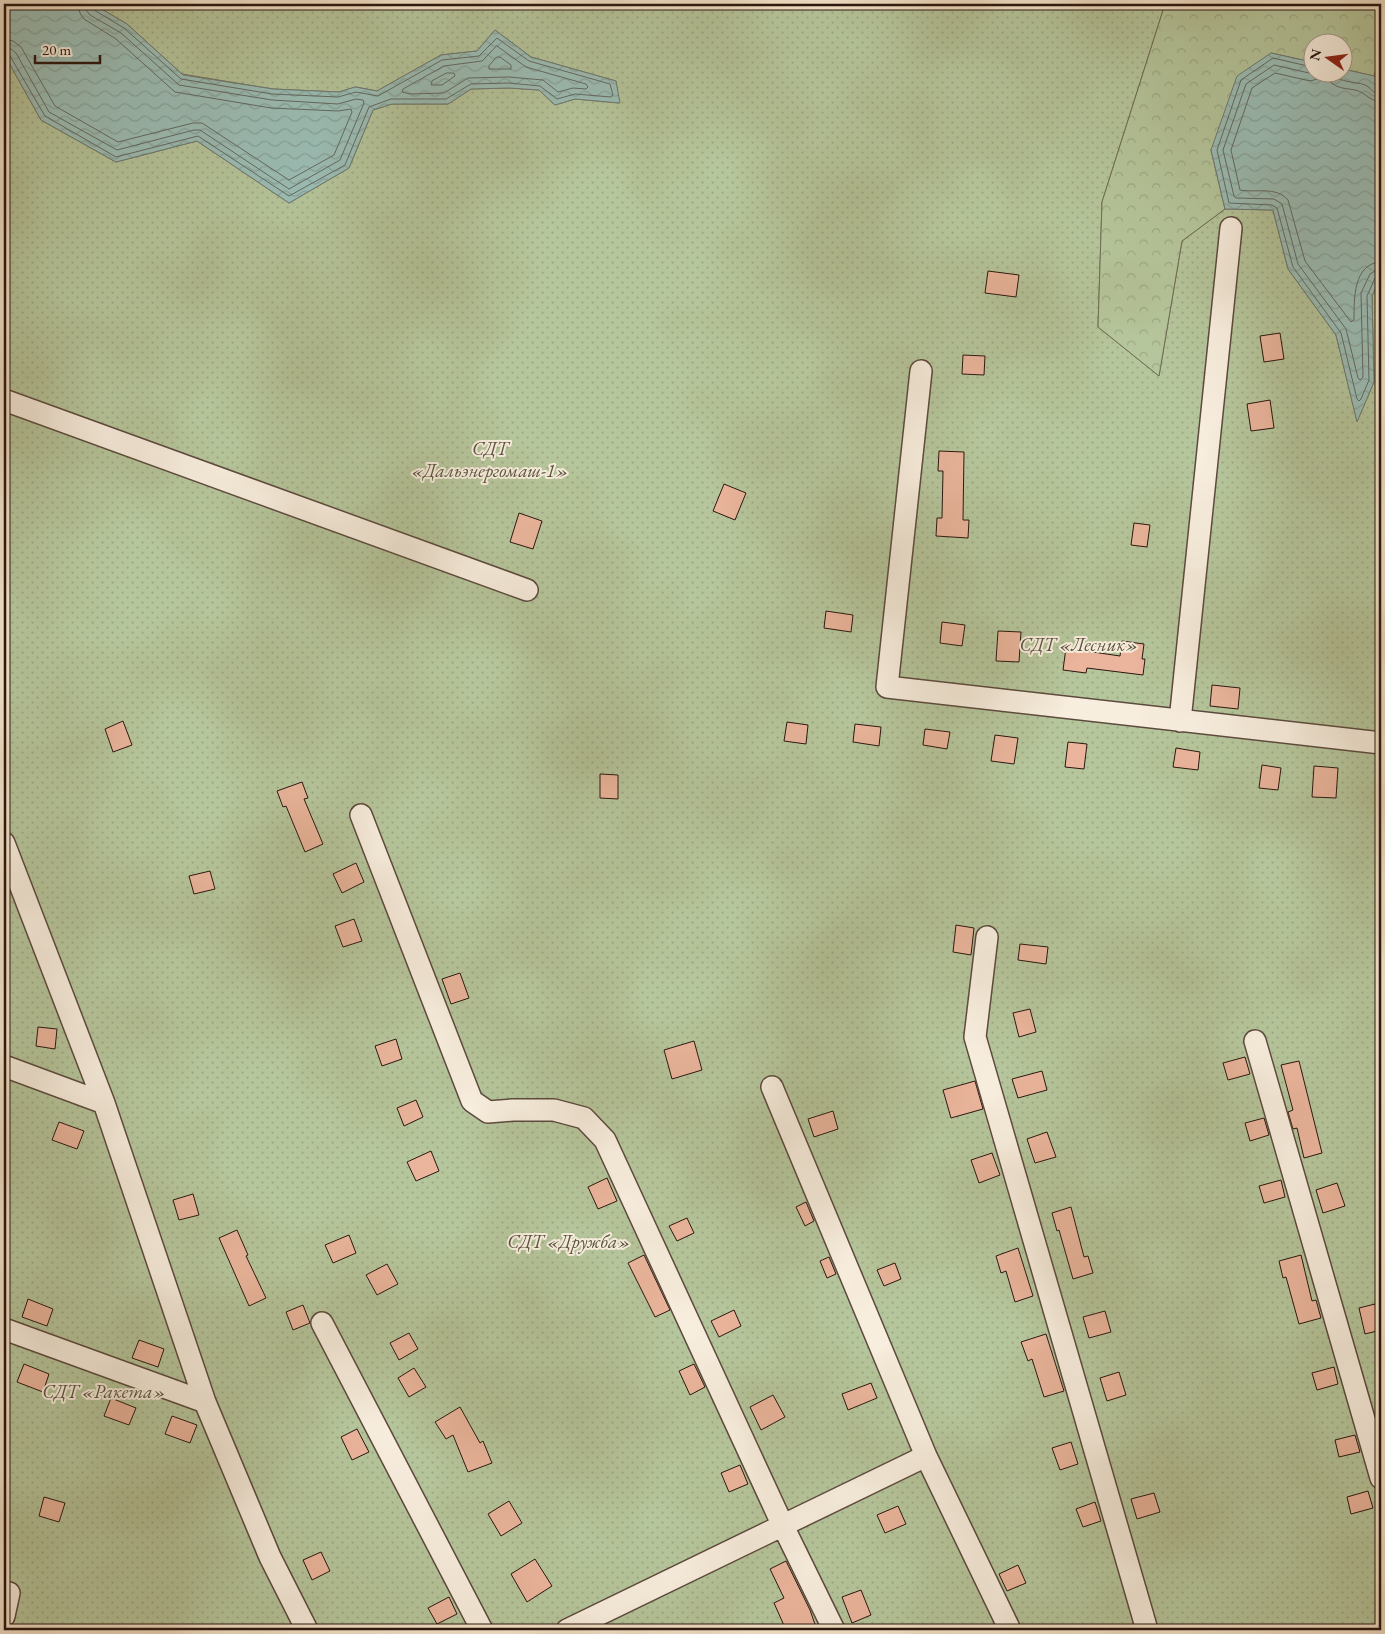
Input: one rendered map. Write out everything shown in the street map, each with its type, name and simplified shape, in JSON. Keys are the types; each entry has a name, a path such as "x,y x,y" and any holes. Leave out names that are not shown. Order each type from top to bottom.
{"lane":[{"path":"1180,721 1231,228"},
{"path":"921,371 887,687 1381,743"},
{"path":"4,400 527,590"},
{"path":"361,815 472,1101 488,1112 554,1110 584,1118 605,1140 783,1526 834,1630"},
{"path":"4,843 104,1103 205,1402 270,1557 307,1630"},
{"path":"988,937 975,1037 1147,1630"},
{"path":"1255,1041 1381,1478"},
{"path":"4,1066 104,1103"},
{"path":"772,1087 926,1456 1010,1630"},
{"path":"322,1323 482,1630"},
{"path":"4,1329 205,1402"},
{"path":"567,1630 926,1456"},
{"path":"4,1616 9,1593"}],"green space":[{"path":"93,4 1165,4 1102,202 1098,327 1159,376 1182,241 1225,209 1273,210 1288,269 1336,335 1357,421 1374,382 1372,296 1381,276 1381,1630 4,1630 4,54 41,120 116,162 197,141 289,203 349,168 373,110 392,104 448,104 471,89 509,88 539,90 555,105 575,99 619,103 616,81 531,57 495,30 477,51 441,55 377,91 356,87 339,92 273,89 182,74 127,24"},
{"path":"1165,4 1381,4 1381,51 1374,76 1352,71 1352,32 1302,32 1302,60 1271,53 1211,150 1225,209 1182,241 1159,376 1098,327 1102,202"}],"water":[{"path":"4,4 93,4 127,24 183,75 273,89 339,92 355,87 377,91 441,55 477,51 495,30 531,57 616,81 620,103 575,99 555,105 539,90 509,88 471,89 448,104 392,104 373,110 349,168 289,203 197,141 116,162 41,120 4,54"},
{"path":"1271,53 1302,60 1302,82 1352,82 1352,71 1374,76 1381,85 1381,276 1372,296 1374,382 1357,422 1336,335 1288,269 1273,210 1225,209 1211,150 1237,76"}],"building":[{"path":"988,271 1019,275 1016,297 985,293"},
{"path":"1280,333 1284,359 1264,362 1260,336"},
{"path":"963,355 985,356 984,375 962,374"},
{"path":"1270,400 1274,428 1251,431 1247,404"},
{"path":"939,451 964,452 963,520 969,520 968,538 936,536 937,518 942,518 943,471 938,471"},
{"path":"724,484 746,493 735,520 713,511"},
{"path":"519,513 542,521 533,549 510,542"},
{"path":"1134,523 1150,525 1147,547 1131,545"},
{"path":"826,611 853,615 851,632 824,628"},
{"path":"942,622 965,625 962,646 940,643"},
{"path":"998,631 1021,632 1019,662 996,661"},
{"path":"1122,641 1144,644 1142,659 1145,659 1143,675 1087,668 1086,673 1063,670 1066,648 1120,656"},
{"path":"1212,685 1240,688 1238,709 1210,706"},
{"path":"123,721 132,745 113,752 105,729"},
{"path":"787,722 808,725 806,744 784,741"},
{"path":"855,724 881,727 879,746 853,742"},
{"path":"925,729 950,732 947,749 923,745"},
{"path":"995,735 1018,738 1014,764 991,761"},
{"path":"1068,742 1087,744 1084,769 1065,767"},
{"path":"1176,748 1200,752 1198,770 1173,767"},
{"path":"1262,765 1281,768 1278,790 1259,788"},
{"path":"1314,766 1338,768 1336,798 1312,797"},
{"path":"600,774 618,775 618,799 600,798"},
{"path":"302,782 308,798 304,799 323,844 305,852 286,806 283,807 277,791"},
{"path":"356,863 364,882 342,893 333,874"},
{"path":"210,871 215,889 194,894 189,876"},
{"path":"354,919 362,941 343,947 335,926"},
{"path":"956,925 974,928 971,955 953,952"},
{"path":"1020,944 1048,947 1046,964 1018,960"},
{"path":"460,973 469,998 451,1004 442,979"},
{"path":"1030,1009 1036,1032 1019,1037 1013,1013"},
{"path":"38,1027 57,1029 55,1049 36,1046"},
{"path":"396,1039 402,1059 382,1066 375,1046"},
{"path":"694,1041 702,1070 672,1079 664,1050"},
{"path":"1245,1057 1250,1074 1228,1080 1223,1063"},
{"path":"1299,1061 1322,1153 1304,1158 1297,1128 1293,1129 1288,1112 1293,1110 1281,1065"},
{"path":"1042,1071 1047,1090 1018,1098 1012,1079"},
{"path":"975,1081 983,1109 951,1118 943,1090"},
{"path":"416,1100 423,1117 404,1126 397,1108"},
{"path":"833,1111 838,1129 814,1137 808,1119"},
{"path":"1264,1118 1269,1135 1250,1141 1245,1123"},
{"path":"59,1122 84,1131 77,1149 52,1140"},
{"path":"1047,1132 1056,1157 1035,1163 1027,1139"},
{"path":"431,1151 439,1171 416,1181 407,1162"},
{"path":"992,1153 1000,1175 979,1183 971,1160"},
{"path":"607,1178 617,1201 598,1209 588,1187"},
{"path":"1281,1180 1285,1197 1264,1203 1259,1186"},
{"path":"1337,1183 1345,1206 1323,1213 1316,1190"},
{"path":"193,1194 199,1215 179,1220 173,1200"},
{"path":"806,1202 814,1221 805,1226 796,1207"},
{"path":"1071,1207 1084,1257 1088,1256 1093,1273 1073,1279 1059,1230 1057,1231 1052,1213"},
{"path":"687,1218 694,1233 677,1241 669,1226"},
{"path":"237,1230 248,1255 246,1256 266,1298 249,1306 219,1238"},
{"path":"349,1235 356,1253 333,1263 325,1245"},
{"path":"1018,1248 1033,1296 1015,1302 1006,1271 1001,1273 996,1256"},
{"path":"644,1255 670,1310 655,1317 628,1263"},
{"path":"1301,1255 1312,1301 1316,1300 1321,1318 1299,1324 1286,1277 1283,1278 1279,1261"},
{"path":"829,1257 836,1274 827,1278 820,1261"},
{"path":"895,1263 901,1279 884,1286 877,1270"},
{"path":"387,1264 398,1284 377,1295 366,1275"},
{"path":"28,1299 53,1309 47,1326 22,1317"},
{"path":"1375,1304 1381,1330 1365,1334 1359,1308"},
{"path":"303,1305 310,1323 293,1330 286,1312"},
{"path":"734,1310 741,1326 719,1337 711,1321"},
{"path":"1105,1311 1111,1332 1089,1338 1083,1317"},
{"path":"409,1333 418,1349 399,1360 390,1343"},
{"path":"1046,1334 1064,1391 1044,1397 1032,1359 1028,1361 1021,1342"},
{"path":"139,1340 164,1349 158,1367 132,1358"},
{"path":"24,1364 49,1374 43,1392 17,1382"},
{"path":"694,1364 705,1387 690,1395 679,1371"},
{"path":"1334,1367 1338,1384 1317,1390 1312,1373"},
{"path":"414,1368 426,1387 409,1397 398,1378"},
{"path":"1119,1372 1126,1395 1107,1401 1100,1378"},
{"path":"871,1383 877,1398 848,1410 842,1394"},
{"path":"773,1395 785,1417 761,1430 750,1407"},
{"path":"111,1398 136,1408 129,1425 104,1416"},
{"path":"460,1407 480,1443 483,1441 492,1463 468,1472 453,1435 446,1439 435,1422"},
{"path":"172,1416 197,1425 190,1443 165,1434"},
{"path":"357,1429 369,1452 352,1460 341,1437"},
{"path":"1355,1435 1360,1452 1339,1457 1335,1440"},
{"path":"1071,1442 1078,1464 1060,1470 1052,1448"},
{"path":"740,1465 748,1484 729,1492 721,1473"},
{"path":"1368,1491 1373,1508 1351,1514 1347,1497"},
{"path":"1154,1493 1160,1512 1137,1519 1131,1499"},
{"path":"44,1497 65,1503 59,1522 39,1516"},
{"path":"509,1501 522,1523 501,1536 488,1514"},
{"path":"1095,1502 1101,1521 1083,1527 1076,1509"},
{"path":"898,1506 906,1524 885,1533 877,1515"},
{"path":"321,1552 330,1571 312,1580 303,1560"},
{"path":"535,1559 552,1586 527,1602 511,1574"},
{"path":"786,1561 810,1610 817,1630 786,1630 774,1603 784,1598 770,1569"},
{"path":"1018,1565 1026,1583 1007,1591 999,1574"},
{"path":"861,1590 871,1615 852,1623 842,1597"},
{"path":"449,1597 457,1614 437,1624 428,1608"}],"park label":[{"name":"СДТ «Дальэнергомаш-1»","path":"490,459"},
{"name":"СДТ «Лесник»","path":"1079,644"},
{"name":"СДТ «Дружба»","path":"569,1241"},
{"name":"СДТ «Ракета»","path":"104,1391"}]}
